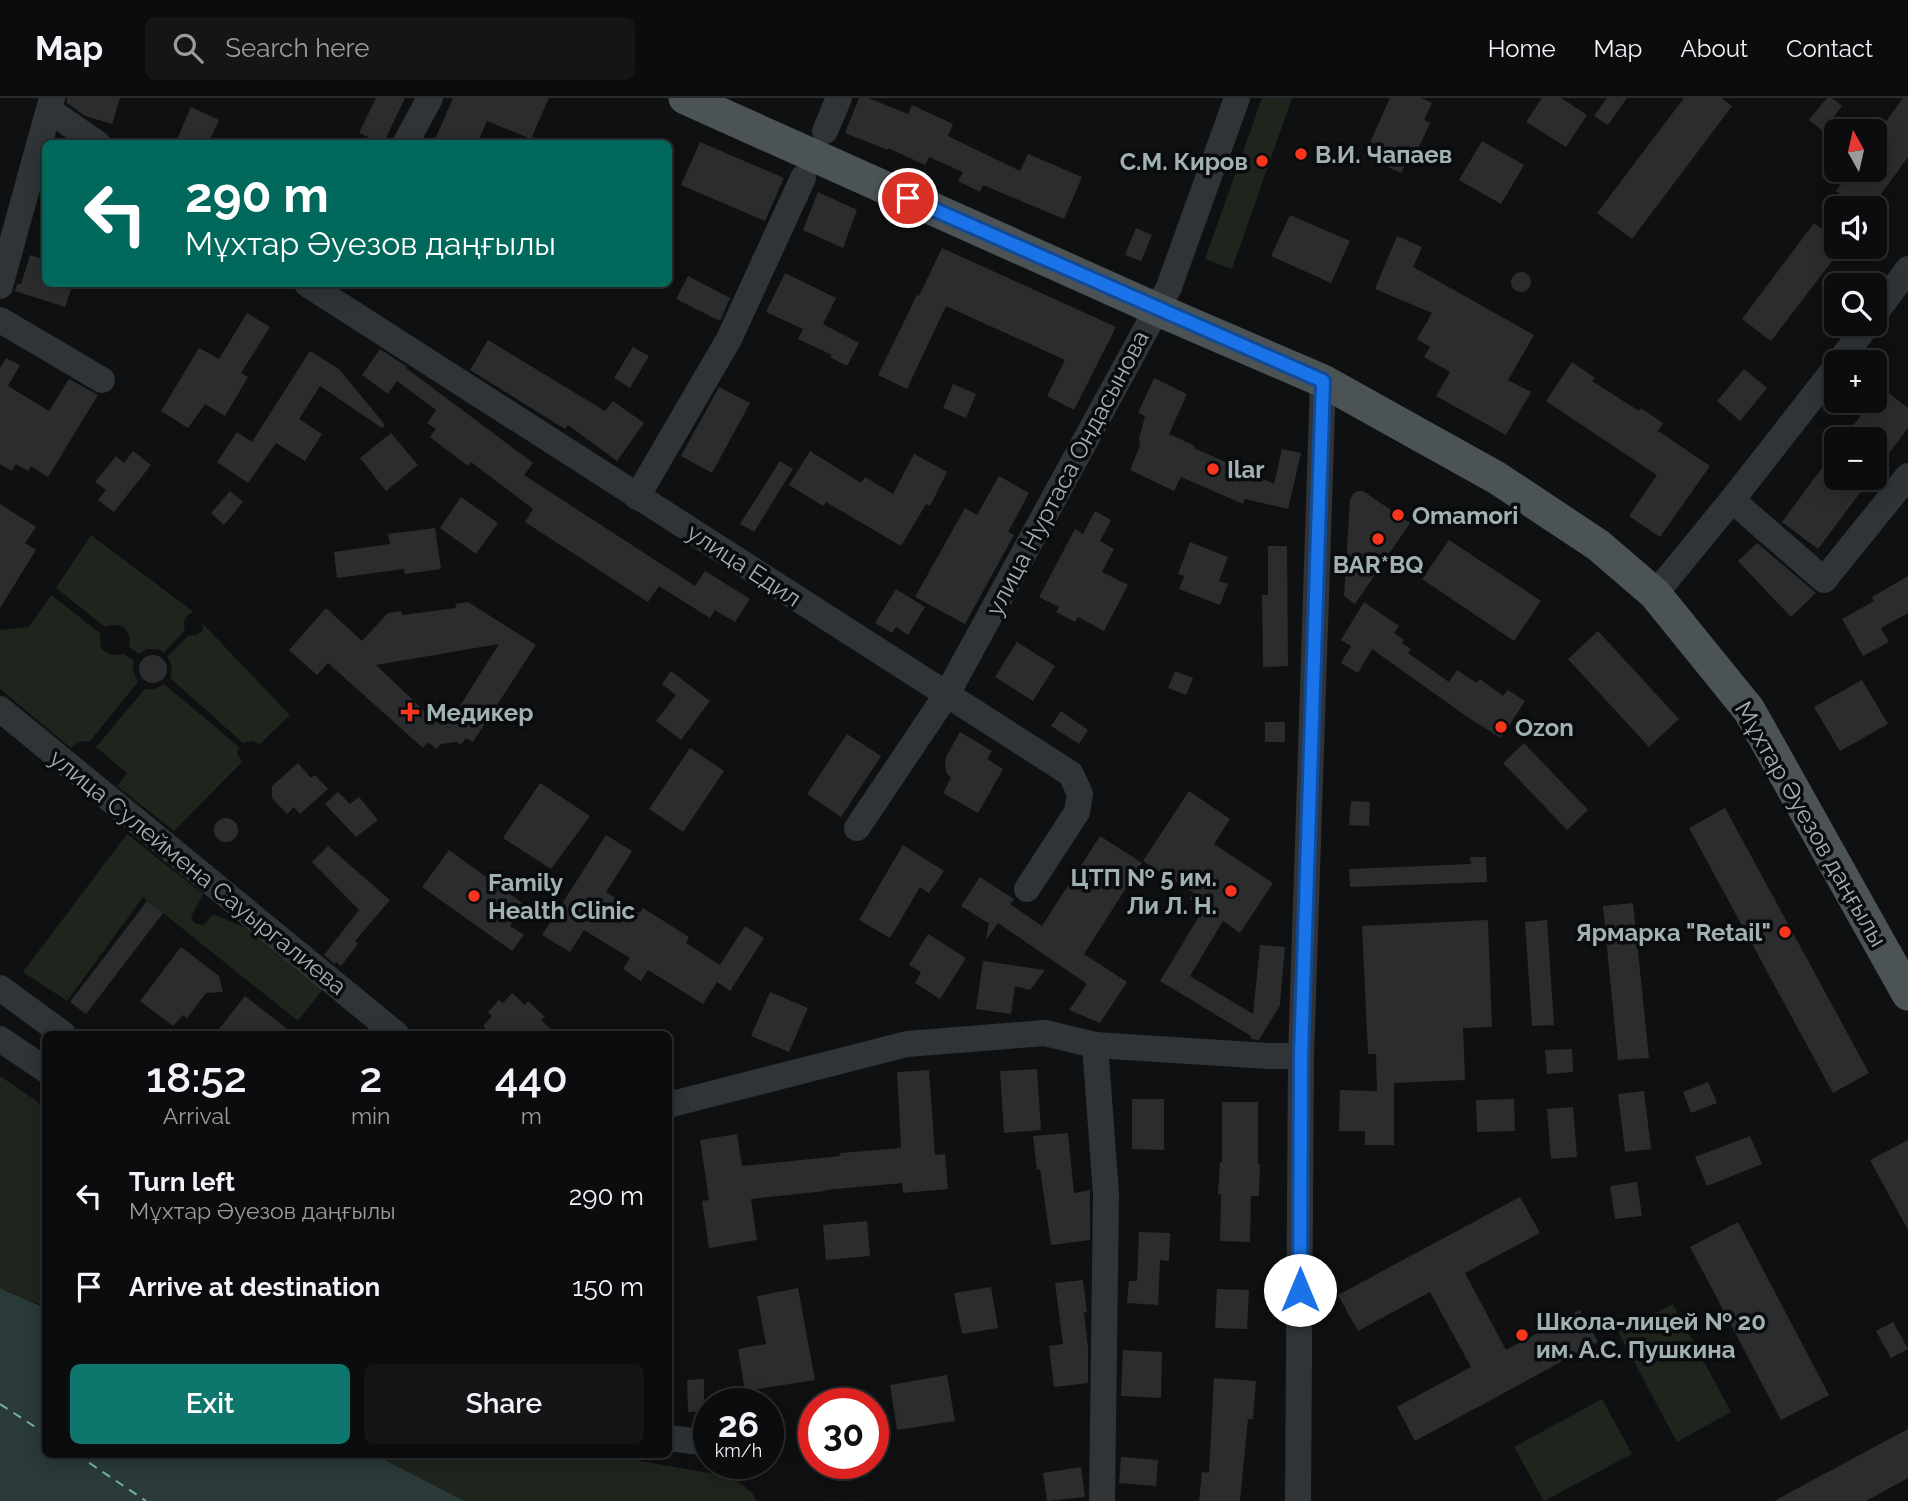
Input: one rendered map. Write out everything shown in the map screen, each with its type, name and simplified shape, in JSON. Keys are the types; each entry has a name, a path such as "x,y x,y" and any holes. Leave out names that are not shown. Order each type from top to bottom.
{"main road":[{"name":"Мұхтар Әуезов даңғылы","path":"685,98 1323,381 1497,478 1598,545 1655,594 1749,710 1908,993"}],"street":[{"path":"407,140 430,98"},
{"path":"825,131 839,98"},
{"name":"улица Нуртаса Ондасынова","path":"857,828 947,694 1169,287 1237,98"},
{"path":"0,286 51,104 93,140"},
{"path":"637,496 729,339 803,178"},
{"path":"1887,297 1908,269"},
{"name":"улица Едил","path":"320,287 637,496 1071,774 1080,794 1077,812 1027,889"},
{"path":"0,320 102,380"},
{"path":"1848,350 1859,336"},
{"path":"1298,1501 1301,1056 1323,381"},
{"path":"1655,594 1824,382"},
{"path":"1732,500 1824,580 1908,476"},
{"name":"улица Сулеймена Сауыргалиева","path":"0,709 392,1031"},
{"path":"0,988 59,1031"},
{"path":"672,1104 907,1044 1045,1033 1095,1045 1301,1056"},
{"path":"0,1038 42,1066"},
{"path":"1095,1045 1106,1194 1102,1501"},
{"path":"672,1438 693,1441"}],"shaded area":[{"path":"1262,98 1292,98 1232,269 1205,259"},
{"path":"91,535 194,612 186,617 185,630 164,653 158,649 147,649 139,654 129,647 129,635 122,626 105,627 56,588"},
{"path":"51,595 100,633 101,648 111,654 124,654 134,661 133,670 138,682 90,741 78,742 71,748 0,689 0,630 29,627"},
{"path":"202,623 290,715 260,744 252,741 243,743 170,678 172,667 167,657 188,636 203,630"},
{"path":"164,684 239,747 237,754 242,762 174,831 117,786 127,773 96,747 145,689 155,689"},
{"path":"127,834 203,894 191,917 194,923 204,925 213,914 248,929 323,989 298,1021 143,897 67,1001 23,972"},
{"path":"0,1076 42,1105 42,1306 0,1288"},
{"path":"0,1288 42,1307 42,1458 381,1458 465,1501 0,1501"},
{"path":"1673,1304 1731,1412 1677,1442 1618,1332"},
{"path":"1602,1399 1632,1454 1544,1501 1514,1447"},
{"path":"381,1458 623,1458 693,1470 693,1479 735,1479 757,1501 465,1501"}],"building":[{"path":"67,98 120,98 112,124 85,116 67,103"},
{"path":"376,98 405,98 385,140 374,140 359,133"},
{"path":"453,98 549,98 531,139 487,121 479,140 435,140"},
{"path":"859,98 868,98 908,114 912,105 953,124 948,136 1020,171 1028,154 1082,177 1064,219 983,185 980,192 958,181 963,172 929,157 925,165 845,133"},
{"path":"1390,98 1421,98 1432,103 1424,120 1430,123 1414,158 1409,156 1401,173 1364,156"},
{"path":"1542,98 1561,98 1587,115 1566,147 1526,122"},
{"path":"1607,98 1627,98 1608,125 1594,116"},
{"path":"1684,98 1721,98 1732,106 1632,239 1597,213"},
{"path":"1827,98 1832,98 1842,106 1832,119 1824,119 1823,131 1809,120"},
{"path":"1903,98 1908,98 1908,157 1880,196 1843,196 1836,191 1842,182 1887,182 1887,120"},
{"path":"191,107 219,120 210,140 177,140"},
{"path":"1482,141 1524,165 1501,204 1459,180"},
{"path":"700,142 784,178 765,221 681,185"},
{"path":"818,192 857,210 843,248 803,230"},
{"path":"1290,215 1350,241 1331,283 1271,256"},
{"path":"1814,223 1824,230 1824,259 1834,259 1771,341 1742,319"},
{"path":"1136,228 1152,235 1141,261 1125,255"},
{"path":"1397,236 1422,247 1413,267 1534,335 1508,380 1531,392 1506,435 1436,396 1450,372 1424,357 1430,347 1417,339 1432,313 1375,289"},
{"path":"942,248 1116,327 1074,410 1047,396 1065,360 946,306 907,389 878,375"},
{"path":"30,255 42,259 42,287 72,287 65,307 15,291 17,284 21,284"},
{"path":"1521,272 1528,275 1531,282 1528,289 1521,292 1514,289 1511,282 1514,275"},
{"path":"785,273 836,298 823,324 859,343 847,366 830,357 832,355 798,339 803,329 766,312"},
{"path":"688,276 730,298 720,321 676,299"},
{"path":"247,313 270,327 241,373 248,377 225,416 205,404 188,428 161,411 199,348 219,359"},
{"path":"488,340 605,411 613,401 644,423 617,461 568,425 565,429 470,370"},
{"path":"633,347 649,356 630,388 614,378"},
{"path":"380,349 533,463 524,475 695,586 705,571 750,599 735,622 715,610 710,618 659,586 648,602 525,522 533,509 471,462 468,466 430,437 436,429 427,423 436,410 397,381 388,394 362,375"},
{"path":"310,351 339,369 385,425 382,428 320,386 299,419 322,434 305,461 276,443 248,483 217,462 237,432 252,442"},
{"path":"6,358 20,365 8,386 49,411 69,379 98,395 48,477 31,466 28,471 16,464 12,471 0,464 0,368"},
{"path":"1572,362 1595,378 1592,381 1663,423 1658,431 1710,466 1660,537 1629,516 1657,475 1546,401"},
{"path":"1744,369 1767,388 1740,421 1717,401"},
{"path":"1154,378 1187,394 1169,434 1195,446 1194,448 1274,484 1282,449 1301,453 1288,509 1245,499 1243,504 1181,477 1174,491 1130,470 1140,446 1139,439 1145,416 1138,413"},
{"path":"953,384 976,394 966,418 943,408"},
{"path":"719,387 750,403 712,473 681,456"},
{"path":"1887,392 1908,408 1908,428 1887,456 1887,427 1852,427 1863,413 1887,413"},
{"path":"391,433 418,465 386,491 360,458"},
{"path":"133,451 151,465 114,512 98,500 106,490 95,482 116,456 124,463"},
{"path":"810,451 861,483 865,477 893,494 914,454 947,472 930,506 926,504 901,546 826,502 823,506 789,485"},
{"path":"780,461 793,469 754,532 740,524"},
{"path":"1824,465 1824,490 1862,490 1818,549 1782,522"},
{"path":"999,476 1029,493 1008,532 1014,535 965,624 915,597 965,508 977,515"},
{"path":"230,491 243,502 224,525 211,513"},
{"path":"1358,491 1363,491 1410,523 1355,604 1344,596 1350,500"},
{"path":"461,497 498,523 476,554 440,528"},
{"path":"0,504 36,527 25,543 36,550 0,608"},
{"path":"1095,511 1111,520 1100,541 1114,549 1102,572 1128,585 1104,631 1078,617 1075,622 1056,612 1059,607 1039,597 1075,529 1083,534"},
{"path":"435,528 441,569 405,574 404,569 337,578 334,552 390,544 388,534"},
{"path":"1449,540 1541,601 1514,641 1422,579"},
{"path":"1190,542 1228,557 1219,581 1228,584 1220,605 1179,589 1184,576 1178,574"},
{"path":"1757,543 1816,593 1791,617 1738,561"},
{"path":"1268,546 1287,546 1288,666 1263,667 1262,595 1268,595"},
{"path":"1908,576 1908,613 1881,628 1889,642 1863,656 1842,619 1874,601 1872,597"},
{"path":"896,589 925,607 908,635 896,627 892,633 875,623"},
{"path":"468,602 536,645 473,742 466,738 461,745 457,742 441,744 436,749 428,742 423,748 328,663 317,675 289,650 326,608 362,641 388,613 401,611 402,615 456,608 455,604","holes":["499,644 451,720 436,722 376,665"]},
{"path":"1364,602 1399,626 1394,633 1411,649 1408,653 1449,682 1457,670 1477,683 1480,679 1503,696 1508,690 1525,701 1501,738 1372,649 1358,673 1341,663 1351,646 1341,640"},
{"path":"1598,631 1679,719 1649,747 1568,659"},
{"path":"1017,642 1055,666 1033,701 995,677"},
{"path":"153,655 163,659 167,669 163,679 153,683 143,679 139,669 143,659"},
{"path":"671,671 710,701 681,740 656,721 676,695 662,684"},
{"path":"1175,671 1193,678 1186,695 1168,688"},
{"path":"1862,680 1888,724 1840,751 1814,707"},
{"path":"1061,711 1088,730 1079,744 1051,726"},
{"path":"1265,722 1285,722 1285,742 1265,742"},
{"path":"960,732 992,751 987,759 1003,769 978,813 943,793 951,778 946,772 947,755"},
{"path":"847,734 881,756 841,817 807,794"},
{"path":"1524,743 1588,810 1567,830 1503,763"},
{"path":"690,748 724,771 683,832 649,809"},
{"path":"298,763 311,778 315,775 328,789 300,814 294,807 287,814 272,798 272,786"},
{"path":"540,783 590,816 551,869 503,838"},
{"path":"1189,791 1230,819 1214,844 1273,883 1240,933 1223,921 1190,976 1253,1014 1260,945 1285,947 1280,1005 1259,1040 1251,1039 1251,1036 1160,981 1204,908 1190,899 1194,893 1143,861"},
{"path":"338,792 350,804 359,797 378,820 356,837 325,804"},
{"path":"1351,801 1370,802 1369,826 1349,825"},
{"path":"1725,808 1869,1073 1833,1093 1689,828"},
{"path":"226,818 237,825 238,830 231,841 226,842 215,835 214,830 221,819"},
{"path":"606,835 632,851 606,892 640,913 643,908 689,937 686,943 720,965 745,926 764,938 730,991 717,982 703,1004 648,970 641,981 623,969 630,958 584,930 570,952 542,935"},
{"path":"1100,836 1142,863 1084,954 1127,982 1100,1023 1069,1010 1087,984 998,923 986,940 989,921 988,923 961,906 980,877 1014,899 1010,904 1042,926"},
{"path":"903,845 944,871 929,893 920,887 890,938 859,920"},
{"path":"328,846 390,900 355,941 358,944 341,966 324,955 359,910 312,862"},
{"name":"Family Health Clinic","path":"449,850 525,905 510,926 524,935 512,951 422,887"},
{"path":"1470,857 1486,857 1487,882 1350,887 1349,869 1471,864"},
{"path":"147,901 163,913 86,1014 70,1002"},
{"path":"1633,903 1649,1058 1618,1060 1603,906"},
{"path":"1488,920 1492,1027 1463,1028 1465,1080 1394,1083 1394,1145 1365,1145 1365,1131 1339,1131 1340,1090 1377,1091 1376,1054 1368,1054 1362,926"},
{"path":"1547,920 1554,1025 1532,1026 1525,922"},
{"path":"928,934 966,958 940,999 915,983 921,972 909,965"},
{"path":"181,947 219,976 223,992 206,993 187,1018 183,1015 173,1026 140,1001"},
{"path":"983,961 1045,970 1030,990 1015,986 1011,1014 976,1009"},
{"path":"770,992 808,1008 789,1052 751,1036"},
{"path":"512,993 525,1005 528,1001 545,1017 541,1020 553,1031 489,1031 483,1026 492,1016 488,1012 499,1000 503,1003"},
{"path":"245,996 290,1031 217,1031"},
{"path":"1572,1049 1573,1072 1547,1074 1545,1050"},
{"path":"1037,1069 1041,1130 1004,1133 1000,1071"},
{"path":"929,1070 935,1155 945,1154 948,1189 903,1193 902,1183 751,1199 757,1240 709,1248 702,1201 709,1200 700,1140 737,1134 742,1166 901,1148 897,1072"},
{"path":"1708,1082 1717,1103 1691,1113 1683,1092"},
{"path":"1644,1091 1651,1149 1625,1152 1618,1094"},
{"path":"1132,1099 1164,1099 1164,1150 1132,1149"},
{"path":"1514,1099 1515,1131 1477,1132 1476,1100"},
{"path":"1222,1102 1258,1102 1259,1196 1251,1196 1250,1242 1220,1241 1221,1194 1218,1194 1222,1162"},
{"path":"1573,1107 1577,1157 1551,1159 1547,1109"},
{"path":"1068,1133 1074,1193 1090,1190 1090,1240 1051,1245 1033,1136"},
{"path":"1750,1136 1762,1164 1707,1186 1695,1157"},
{"path":"1908,1140 1908,1230 1870,1160"},
{"path":"1637,1182 1642,1216 1615,1219 1610,1186"},
{"name":"Школа-лицей № 20 им. А.С. Пушкина","path":"1520,1197 1540,1233 1465,1273 1506,1350 1580,1310 1598,1342 1415,1441 1397,1407 1471,1367 1430,1292 1358,1331 1338,1295"},
{"path":"867,1221 870,1256 826,1260 823,1225"},
{"path":"1738,1222 1829,1395 1781,1420 1690,1247"},
{"path":"1139,1232 1170,1233 1169,1261 1160,1260 1158,1305 1127,1303 1129,1281 1137,1281"},
{"path":"1083,1280 1087,1312 1084,1312 1088,1383 1054,1387 1049,1346 1063,1344 1055,1283"},
{"path":"991,1287 998,1328 962,1334 954,1293"},
{"path":"798,1288 815,1380 764,1388 744,1388 738,1349 766,1344 757,1296"},
{"path":"1217,1289 1249,1290 1247,1329 1215,1328"},
{"path":"1893,1322 1908,1349 1891,1358 1876,1331"},
{"path":"1123,1350 1162,1352 1161,1398 1121,1396"},
{"path":"947,1375 955,1421 897,1430 890,1385"},
{"path":"1214,1378 1256,1381 1253,1419 1248,1419 1240,1501 1199,1501 1202,1472 1209,1473"},
{"path":"704,1379 704,1388 693,1388 693,1412 688,1412 687,1380"},
{"path":"1908,1429 1908,1478 1866,1501 1774,1501"},
{"path":"1121,1457 1158,1460 1156,1486 1119,1483"},
{"path":"1081,1467 1085,1497 1047,1501 1043,1473"}],"ferry route":[{"path":"0,1404 42,1431"},
{"path":"82,1458 146,1501"}],"place":[{"name":"В.И. Чапаев","path":"1301,154"},
{"name":"С.М. Киров","path":"1262,161"},
{"name":"Ilar","path":"1213,469"},
{"name":"Omamori","path":"1398,515"},
{"name":"BAR*BQ","path":"1378,539"},
{"name":"Медикер","path":"410,712"},
{"name":"Ozon","path":"1501,727"},
{"name":"ЦТП № 5 им. Ли Л. Н.","path":"1231,891"},
{"name":"Family Health Clinic","path":"474,896"},
{"name":"Ярмарка \"Retail\"","path":"1785,932"},
{"name":"Школа-лицей № 20 им. А.С. Пушкина","path":"1522,1335"}],"route":[{"path":"908,198 1323,381 1301,1056 1300,1290"}]}
